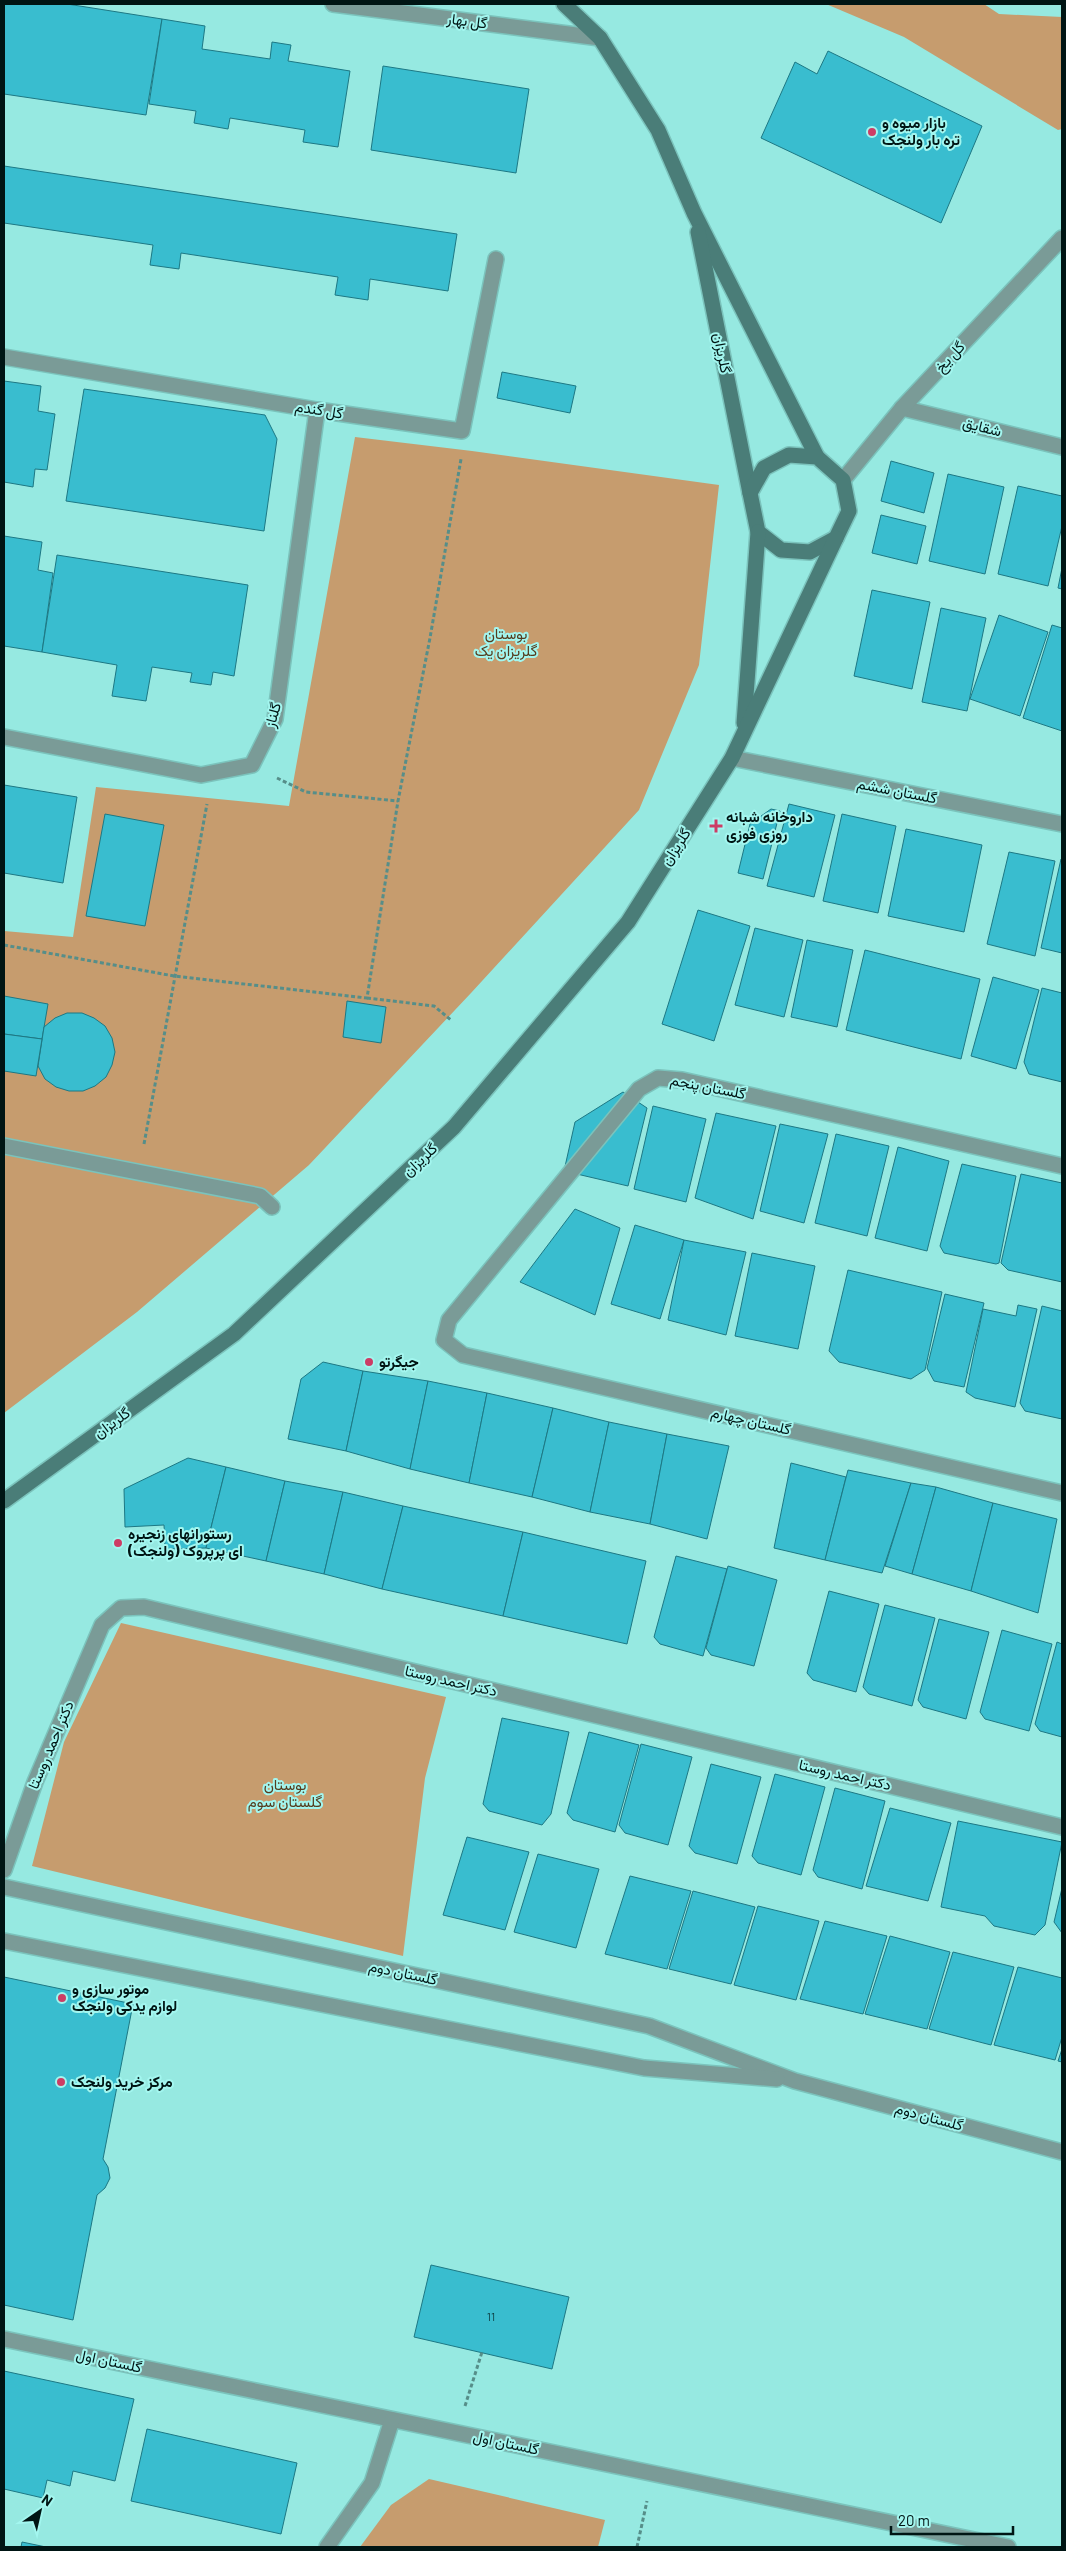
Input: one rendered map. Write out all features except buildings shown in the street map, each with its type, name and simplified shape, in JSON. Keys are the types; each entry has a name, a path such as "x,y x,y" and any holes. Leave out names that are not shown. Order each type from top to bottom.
{"street":[{"name":"گل بهار","path":"333,4 600,38"},
{"name":"گلریزان","path":"564,4 600,38 658,130 694,213 818,457"},
{"name":"گلریزان","path":"694,213 750,493"},
{"name":"گل یخ","path":"843,480 902,408 1062,238"},
{"path":"462,431 496,259"},
{"name":"گل گندم","path":"4,357 317,410 462,431"},
{"name":"شقایق","path":"902,408 1062,447"},
{"name":"گلناز","path":"252,766 275,719 317,410"},
{"path":"789,455 818,457 843,480 849,510 836,538 810,552 800,552 781,550 758,532 750,493 764,468 789,455"},
{"name":"گلریزان","path":"743,732 758,532"},
{"name":"گلریزان","path":"4,1501 234,1334 454,1127 628,922 732,758 836,538"},
{"path":"4,737 202,775 252,766"},
{"name":"گلستان ششم","path":"732,758 1062,824"},
{"name":"گلستان پنجم","path":"444,1340 450,1320 456,1312 639,1089 658,1078 682,1080 1062,1166"},
{"path":"4,1146 138,1174 260,1196 272,1207"},
{"name":"گلستان چهارم","path":"444,1340 463,1355 1062,1493"},
{"name":"دکتر احمد روستا","path":"4,1870 35,1782 102,1625 121,1608 144,1607 1062,1827"},
{"name":"گلستان دوم","path":"4,1887 649,2026 795,2081 1062,2152"},
{"name":"گلستان دوم","path":"4,1941 644,2068 795,2081"},
{"name":"گلستان اول","path":"4,2339 1008,2547"},
{"path":"327,2547 372,2482 392,2420"}],"path":[{"path":"367,998 398,801 459,476 462,431"},
{"path":"252,766 306,792 398,801"},
{"path":"138,1174 208,804"},
{"path":"4,945 174,976 434,1006 451,1020"},
{"path":"458,2434 482,2352"},
{"path":"637,2547 654,2474"}],"green space":[{"path":"826,4 984,4 999,14 1062,17 1062,129 1058,130 904,37"},
{"name":"بوستان گلریزان یک","path":"355,437 719,485 699,665 639,810 471,993 309,1165 137,1312 4,1413 4,931 73,937 96,787 289,806"},
{"name":"بوستان گلستان سوم","path":"121,1623 446,1697 425,1778 403,1956 32,1866 64,1742"},
{"path":"429,2479 605,2520 598,2547 360,2547 391,2505"}],"place":[{"name":"بازار میوه و تره بار ولنجک","path":"872,132"},
{"name":"داروخانه شبانه روزی فوزی","path":"716,826"},
{"name":"جیگرتو","path":"369,1362"},
{"name":"رستورانهای زنجیره ای پرپروک (ولنجک)","path":"118,1543"},
{"name":"موتور سازی و لوازم یدکی ولنجک","path":"62,1998"},
{"name":"مرکز خرید ولنجک","path":"61,2082"}]}
